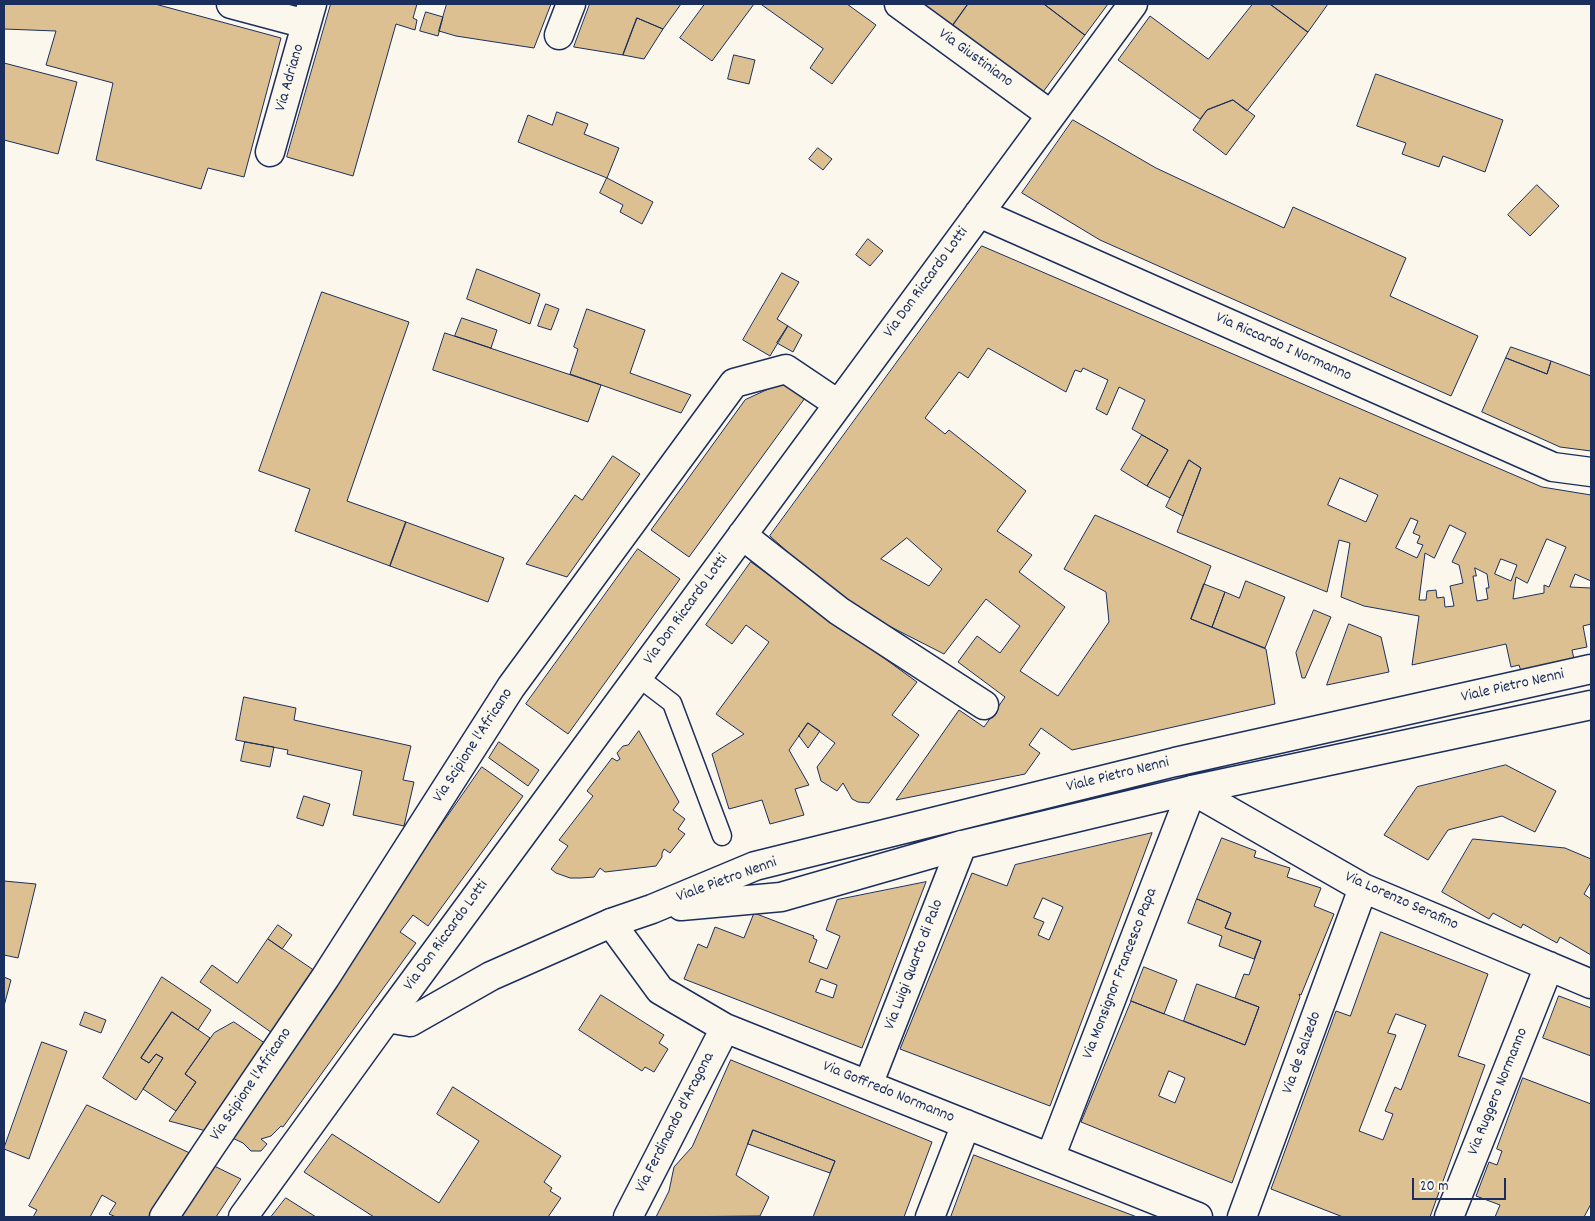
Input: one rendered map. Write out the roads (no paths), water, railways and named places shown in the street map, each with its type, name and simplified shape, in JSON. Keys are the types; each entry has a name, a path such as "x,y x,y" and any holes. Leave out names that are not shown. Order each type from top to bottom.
{"street":[{"path":"231,4 309,14"},
{"path":"559,35 572,4"},
{"name":"Via Giustiniano","path":"899,4 1051,115"},
{"name":"Via Don Riccardo Lotti","path":"243,1217 387,1018 1133,4"},
{"name":"Via Adriano","path":"270,152 309,14"},
{"name":"Via Riccardo I Normanno","path":"979,213 1553,467 1591,472"},
{"name":"Via Scipione l'Africano","path":"164,1217 325,978 511,687 734,383 786,369 838,404"},
{"path":"742,535 839,611 984,705"},
{"name":"Viale Pietro Nenni","path":"387,1018 410,1022 491,976 612,922 652,909 755,866 1175,762 1591,670"},
{"name":"Viale Pietro Nenni","path":"652,909 781,897 962,845 1192,790 1591,705"},
{"name":"Via Lorenzo Serafino","path":"1192,790 1363,888 1591,984"},
{"name":"Via Monsignor Francesco Papa","path":"1050,1158 1192,790"},
{"name":"Via Luigi Quarto di Palo","path":"868,1085 962,845"},
{"name":"Via de Salzedo","path":"1242,1217 1363,888"},
{"name":"Via Goffredo Normanno","path":"612,922 660,990 725,1028 1198,1217"},
{"name":"Via Ruggero Normanno","path":"1449,1217 1548,966"},
{"name":"Via Ferdinando d'Aragona","path":"628,1217 725,1028"},
{"path":"930,1217 966,1124"}],"lane":[{"path":"638,677 672,703 722,836"}]}
